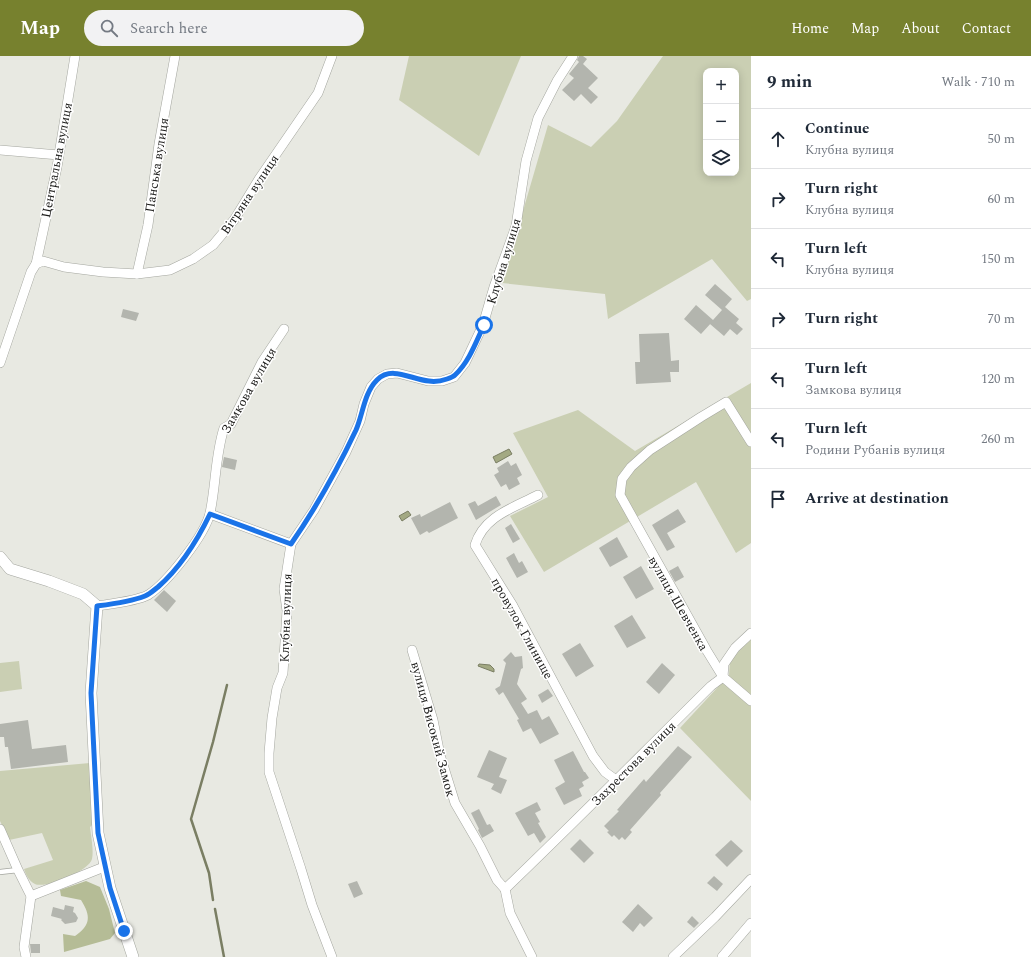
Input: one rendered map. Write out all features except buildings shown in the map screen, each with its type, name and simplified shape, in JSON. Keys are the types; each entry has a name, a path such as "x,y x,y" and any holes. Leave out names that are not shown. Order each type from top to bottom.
{"street":[{"name":"Центральна вулиця","path":"36,264 59,155 75,56"},
{"name":"Панська вулиця","path":"137,274 148,225 159,144 175,56"},
{"name":"Вітряна вулиця","path":"36,264 43,261 64,267 103,272 137,274 170,270 193,260 213,245 234,220 259,178 318,93 332,56"},
{"name":"Клубна вулиця","path":"332,957 312,905 269,772 272,718 277,688 283,673 287,611 284,589 291,544 314,510 335,471 360,421 364,404 371,387 378,379 387,374 397,373 428,381 442,380 454,377 465,363 484,325 494,287 516,226 526,161 538,118 557,81 573,56"},
{"path":"0,150 59,155"},
{"path":"0,363 31,272 36,264"},
{"name":"Замкова вулиця","path":"97,606 147,596 168,578 181,563 203,530 210,514 219,442 224,428 231,424 262,362 284,329"},
{"name":"вулиця Шевченка","path":"751,442 726,402 701,416 650,450 622,479 620,495 675,597 723,677 751,701"},
{"name":"провулок Глинище","path":"538,495 491,520 478,536 475,545 512,606 593,756 605,772 616,780"},
{"path":"210,514 291,544"},
{"path":"0,557 10,569 49,581 83,594 97,606 91,693 98,833 104,867 133,957"},
{"path":"723,677 724,664 735,648 751,633"},
{"name":"вулиця Високий Замок","path":"412,650 433,720 440,755 455,803 480,846 497,880 505,889 510,913 532,957"},
{"name":"Захрестова вулиця","path":"505,889 574,823 711,686 723,677"},
{"path":"0,829 31,896 24,946 26,957"},
{"path":"31,896 104,867"},
{"path":"673,957 751,880"},
{"path":"722,957 751,923"}],"lane":[{"path":"0,872 18,870"}],"shaded area":[{"path":"409,56 521,56 479,156 399,100"},
{"path":"663,56 751,56 751,299 747,301 712,259 608,319 605,294 502,283 548,125 591,147 617,121"},
{"path":"751,383 751,543 736,553 696,482 544,572 510,516 548,497 513,433 578,410 635,451"},
{"path":"509,449 512,454 496,463 493,457"},
{"path":"408,511 411,515 402,521 399,516"},
{"path":"751,639 751,801 680,728 729,675 730,660"},
{"path":"19,661 22,689 0,692 0,663"},
{"path":"479,664 490,665 494,669 494,672 478,666"},
{"path":"90,763 93,824 90,827 93,848 92,859 89,864 76,874 48,884 35,884 28,878 24,869 53,860 42,833 9,840 0,821 0,771"},
{"path":"86,881 100,887 109,909 115,933 110,939 64,952 63,934 75,936 87,924 88,916 81,900 61,896 60,890"}],"waterway":[{"path":"213,900 209,873 191,819 213,742 227,685"},
{"path":"215,909 224,957"}],"route":[{"path":"124,931 104,867 98,833 91,693 97,606 147,596 168,578 181,563 203,530 210,514 291,544 314,510 346,452 360,421 364,404 371,387 378,379 387,374 397,373 428,381 454,377 465,363 484,325"}]}
